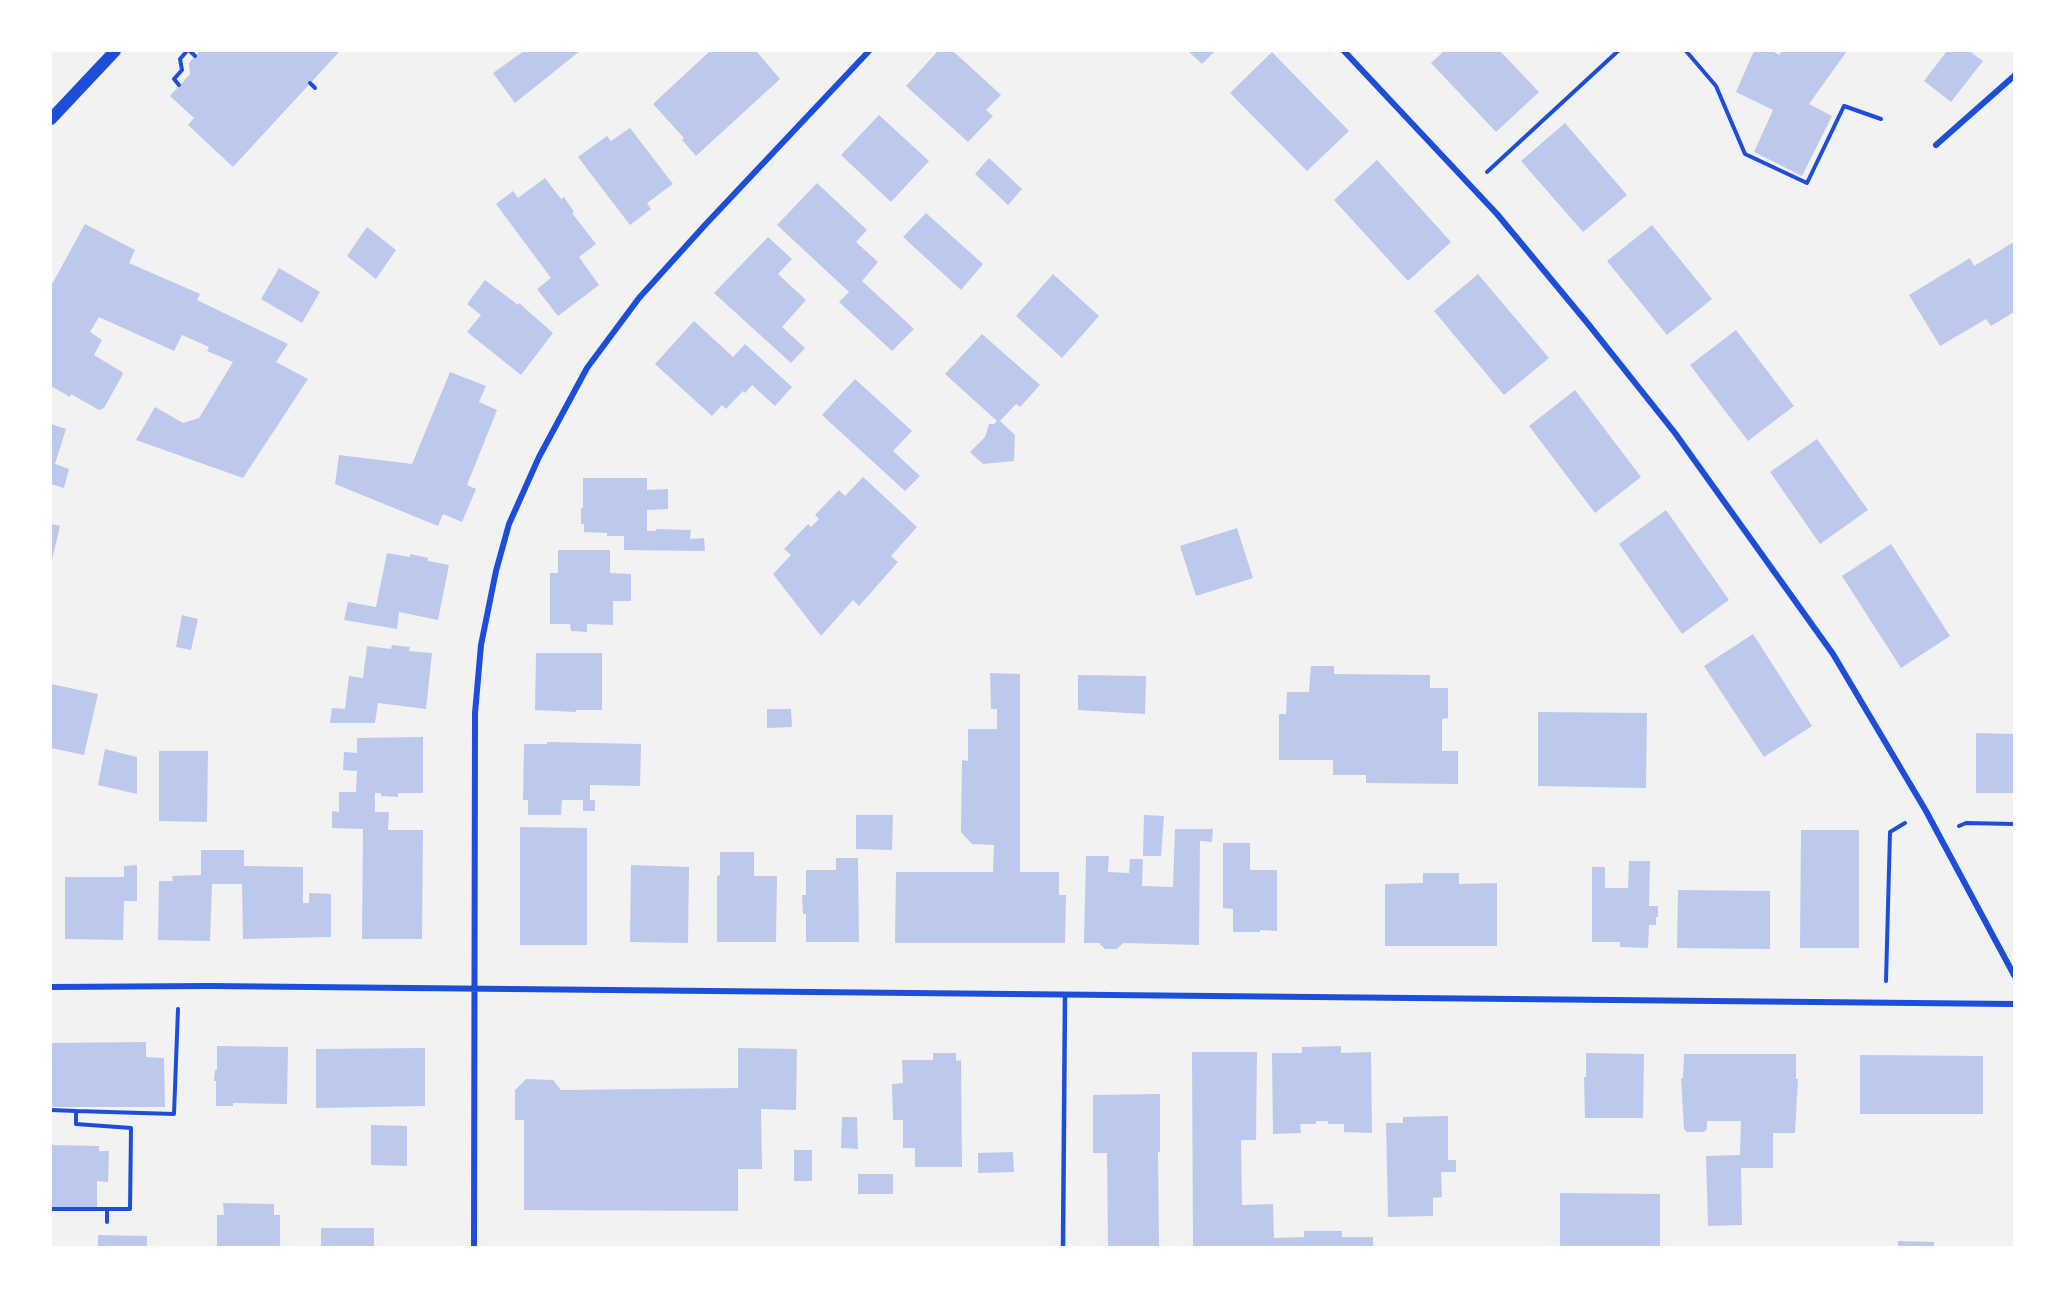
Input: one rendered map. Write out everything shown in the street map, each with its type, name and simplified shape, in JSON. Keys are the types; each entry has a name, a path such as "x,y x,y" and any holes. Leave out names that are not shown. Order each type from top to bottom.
{"main road":[{"path":"51,118 115,51"}],"street":[{"path":"474,1247 474,713 481,645 496,571 509,524 539,457 587,368 639,298 869,51"},
{"path":"1344,51 1497,214 1675,434 1833,654 1940,835 2014,975"},
{"path":"1936,145 2014,76"},
{"path":"51,987 179,988 209,986 2014,1004"}],"lane":[{"path":"1063,1247 1065,995"}],"path":[{"path":"180,85 174,79 182,70 180,59 188,51 195,56"},
{"path":"1471,186 1618,51"},
{"path":"1686,51 1716,86 1745,154 1807,183 1844,106 1881,119"},
{"path":"310,83 315,88"},
{"path":"1886,1003 1890,832 1926,811"},
{"path":"1940,835 1966,822 2014,824"},
{"path":"51,1110 174,1114 179,988"},
{"path":"51,1209 130,1209 131,1128 76,1124 76,1111"},
{"path":"107,1210 107,1222"}],"building":[{"path":"200,51 340,51 233,167 188,125 194,118 170,96 190,74 189,63"},
{"path":"524,51 580,51 515,103 493,73"},
{"path":"710,51 758,51 780,79 696,156 682,140 684,138 653,104"},
{"path":"938,51 953,51 1001,95 986,110 993,116 968,142 906,86"},
{"path":"1188,51 1215,51 1202,64"},
{"path":"1444,51 1500,51 1539,92 1496,132 1431,63"},
{"path":"1754,51 1772,51 1779,55 1782,51 1847,51 1809,104 1832,116 1802,176 1754,152 1773,110 1736,92"},
{"path":"1947,51 1969,51 1983,61 1951,102 1924,81"},
{"path":"1272,52 1349,131 1307,171 1230,93"},
{"path":"879,115 929,161 891,202 841,155"},
{"path":"1565,123 1627,195 1583,232 1521,161"},
{"path":"630,128 673,184 647,203 651,209 630,225 578,157 607,136 611,141"},
{"path":"989,158 1022,189 1008,205 975,174"},
{"path":"1377,160 1451,242 1408,281 1334,200"},
{"path":"545,178 561,199 564,197 574,212 572,213 596,244 579,257 599,285 558,316 537,289 551,278 496,204 513,191 518,198"},
{"path":"817,183 867,230 856,242 878,262 862,281 914,329 892,351 839,302 849,292 777,225"},
{"path":"926,213 983,264 961,290 903,237"},
{"path":"85,224 135,250 129,263 200,294 197,300 288,344 276,362 308,379 243,478 136,440 155,407 183,423 199,418 233,362 207,351 209,347 182,335 174,351 99,317 90,332 102,340 94,355 123,374 104,408 99,410 51,386 51,286"},
{"path":"1652,225 1712,299 1667,335 1607,261"},
{"path":"367,227 396,250 376,279 347,256"},
{"path":"768,237 792,259 778,274 806,300 782,327 805,348 791,363 714,293"},
{"path":"2014,242 2014,312 1991,326 1986,319 1940,346 1909,295 1970,258 1974,266"},
{"path":"279,268 320,292 302,323 261,299"},
{"path":"1053,274 1099,316 1062,358 1016,316"},
{"path":"1478,274 1549,358 1504,395 1434,311"},
{"path":"485,280 518,305 519,303 553,333 521,375 467,332 481,315 467,304"},
{"path":"694,321 733,357 745,344 792,387 775,406 752,385 726,409 722,405 712,416 655,364"},
{"path":"1736,330 1794,406 1748,441 1690,365"},
{"path":"982,334 1040,385 1020,407 1016,404 1000,421 1015,435 1014,461 983,464 970,452 985,437 989,424 997,421 945,374"},
{"path":"450,372 486,386 479,402 497,410 467,485 476,489 462,522 443,514 438,526 335,484 339,455 412,464"},
{"path":"855,379 912,431 893,451 920,476 905,491 822,415"},
{"path":"1575,390 1641,477 1595,513 1529,426"},
{"path":"51,424 66,429 55,464 69,469 64,488 51,484"},
{"path":"1817,439 1868,510 1820,544 1770,472"},
{"path":"863,477 917,527 891,556 898,562 859,606 853,600 821,636 773,574 791,555 784,549 808,524 811,527 819,519 815,515 839,490 845,496"},
{"path":"583,478 647,478 647,490 668,489 668,509 647,510 647,531 691,530 690,539 704,538 705,551 624,550 624,536 584,532 584,524 581,524"},
{"path":"1666,510 1729,600 1682,634 1619,544"},
{"path":"51,524 60,526 52,560 51,560"},
{"path":"1237,528 1253,578 1196,596 1180,546"},
{"path":"1891,544 1950,636 1901,668 1842,576"},
{"path":"558,550 610,550 610,573 631,574 631,601 613,601 613,625 587,624 587,632 571,631 570,624 550,624 550,573 558,573"},
{"path":"387,553 410,557 410,554 428,558 428,561 449,565 438,620 399,612 397,629 344,620 348,602 376,607"},
{"path":"182,615 198,619 191,650 176,647"},
{"path":"1753,634 1812,726 1764,757 1704,666"},
{"path":"392,645 410,647 409,651 432,653 426,709 378,703 375,723 330,723 332,708 345,709 349,676 363,678 367,646 391,649"},
{"path":"536,653 602,653 602,710 576,710 576,712 535,710"},
{"path":"1311,666 1334,666 1334,674 1430,675 1430,688 1448,688 1448,718 1442,719 1442,751 1458,751 1458,784 1366,783 1366,775 1333,775 1333,760 1279,760 1279,714 1286,714 1287,692 1309,692"},
{"path":"990,673 1020,674 1020,872 1059,872 1059,895 1066,895 1065,943 895,943 896,872 993,872 994,845 972,844 961,832 962,760 968,761 968,729 997,729 997,709 991,709"},
{"path":"1078,675 1146,676 1145,714 1078,710"},
{"path":"51,684 98,694 84,755 51,748"},
{"path":"767,709 791,709 792,727 767,728"},
{"path":"1538,712 1647,713 1646,788 1538,786"},
{"path":"1976,733 2014,734 2014,793 1976,793"},
{"path":"423,737 423,793 398,793 398,797 381,796 381,793 375,793 375,812 389,812 388,830 423,830 422,939 362,939 363,829 332,828 332,811 339,812 339,792 356,792 357,771 343,770 344,752 357,753 357,738"},
{"path":"547,742 641,744 640,786 590,785 590,800 595,800 595,811 583,811 583,800 562,800 561,815 528,815 528,800 523,800 524,744 547,744"},
{"path":"105,749 137,757 137,794 98,785"},
{"path":"159,751 208,751 207,822 159,821"},
{"path":"856,815 893,815 892,850 856,849"},
{"path":"1144,815 1164,816 1161,856 1143,856"},
{"path":"520,827 587,828 587,945 520,945"},
{"path":"1175,829 1213,829 1212,842 1200,841 1199,945 1123,943 1117,949 1105,949 1099,943 1084,943 1086,856 1109,856 1108,872 1129,873 1130,859 1143,859 1142,886 1173,887"},
{"path":"1801,830 1859,830 1859,948 1800,948"},
{"path":"1223,843 1250,843 1250,870 1277,870 1277,931 1233,932 1233,909 1223,908"},
{"path":"201,850 244,850 244,866 303,867 303,903 309,903 309,893 331,894 331,937 243,939 242,884 212,884 210,941 158,940 159,881 173,881 172,876 201,875"},
{"path":"720,852 754,852 754,876 777,876 776,942 717,942 717,876 720,875"},
{"path":"836,858 858,858 859,942 806,942 806,914 803,914 802,895 806,895 806,870 836,870"},
{"path":"1629,861 1650,861 1649,906 1658,906 1658,917 1656,917 1656,925 1649,925 1648,948 1620,947 1620,942 1592,942 1592,867 1605,867 1605,888 1628,888"},
{"path":"137,865 137,901 124,901 123,940 65,939 65,877 124,877 124,866"},
{"path":"631,865 689,867 688,943 630,942"},
{"path":"1423,873 1459,873 1459,884 1497,883 1497,946 1385,946 1385,884 1423,883"},
{"path":"1678,890 1770,891 1770,949 1677,948"},
{"path":"146,1042 146,1057 164,1058 165,1107 51,1107 51,1043"},
{"path":"217,1046 288,1047 287,1104 233,1103 233,1106 216,1106 216,1081 214,1081 215,1070 217,1070"},
{"path":"1341,1046 1341,1053 1371,1052 1372,1133 1344,1132 1344,1124 1316,1121 1316,1124 1300,1124 1301,1133 1273,1134 1272,1053 1302,1053 1302,1047"},
{"path":"425,1048 425,1106 316,1108 316,1049"},
{"path":"738,1048 797,1049 796,1110 761,1109 762,1169 738,1169 738,1211 524,1210 524,1120 515,1120 515,1090 526,1079 553,1080 561,1090 738,1088"},
{"path":"1192,1052 1257,1052 1256,1140 1241,1140 1242,1205 1273,1204 1274,1238 1304,1237 1304,1231 1342,1231 1342,1237 1373,1237 1373,1247 1193,1247"},
{"path":"933,1053 956,1053 956,1061 961,1060 962,1167 915,1167 915,1148 903,1148 903,1120 893,1120 892,1084 903,1083 902,1060 933,1060"},
{"path":"1586,1053 1644,1054 1643,1118 1585,1118"},
{"path":"1684,1054 1796,1054 1796,1079 1798,1079 1795,1133 1773,1133 1773,1168 1741,1168 1742,1225 1708,1226 1706,1156 1740,1155 1741,1121 1707,1121 1707,1129 1704,1132 1687,1132 1684,1129 1681,1078 1683,1078"},
{"path":"1860,1055 1983,1056 1983,1114 1860,1114"},
{"path":"1160,1094 1159,1247 1108,1247 1107,1153 1093,1153 1093,1095"},
{"path":"1448,1116 1448,1160 1456,1160 1456,1172 1441,1172 1442,1197 1433,1198 1433,1216 1388,1217 1386,1123 1403,1123 1403,1117"},
{"path":"842,1117 857,1117 858,1149 841,1148"},
{"path":"371,1125 407,1126 407,1166 371,1165"},
{"path":"51,1145 99,1146 99,1151 109,1151 108,1182 97,1181 97,1208 51,1207"},
{"path":"794,1150 812,1150 812,1181 794,1181"},
{"path":"1013,1152 1014,1172 978,1173 978,1153"},
{"path":"858,1174 893,1174 893,1194 858,1194"},
{"path":"1560,1193 1660,1194 1660,1247 1560,1247"},
{"path":"223,1203 274,1204 274,1215 280,1215 280,1247 217,1247 217,1215 224,1215"},
{"path":"321,1228 374,1228 374,1247 321,1247"},
{"path":"98,1235 147,1236 147,1247 98,1247"},
{"path":"1898,1241 1934,1242 1934,1247 1898,1247"}]}
